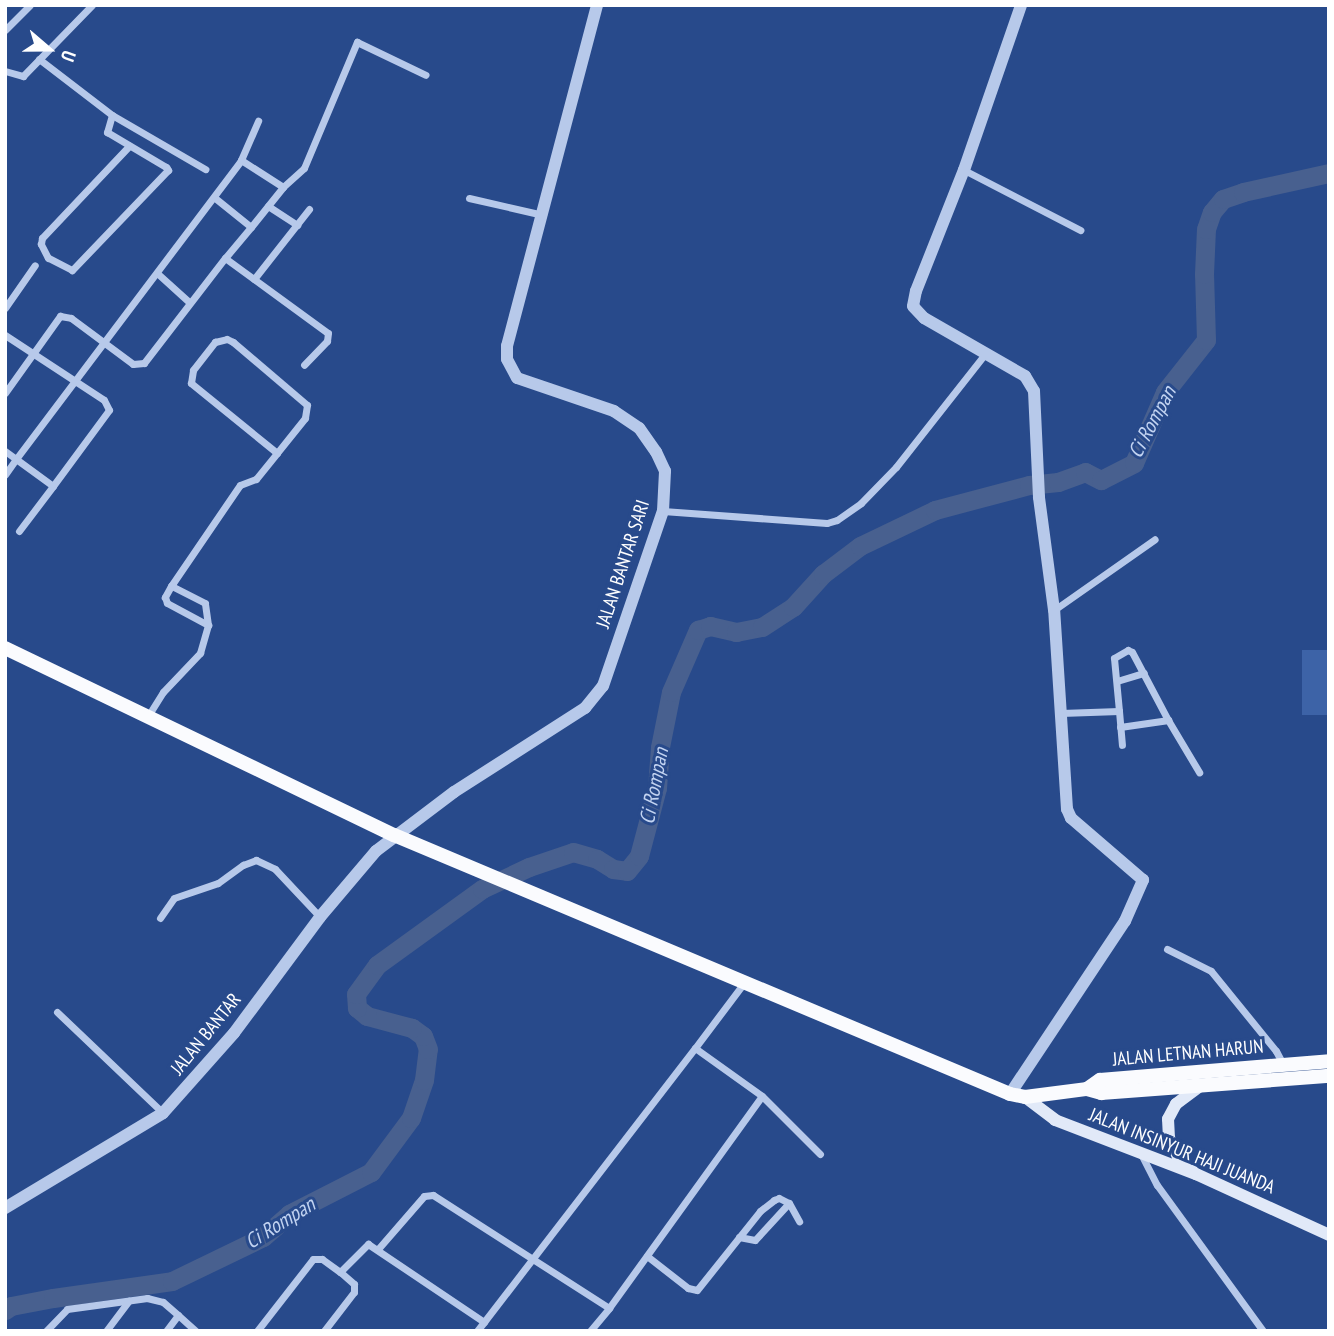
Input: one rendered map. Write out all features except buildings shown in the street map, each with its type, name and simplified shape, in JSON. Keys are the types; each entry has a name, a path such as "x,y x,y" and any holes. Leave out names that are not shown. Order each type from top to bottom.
{"main road":[{"path":"5,648 394,835 478,868 743,984 1018,1095 1087,1089"},
{"name":"JALAN LETNAN HARUN","path":"1087,1089 1100,1080 1329,1060"},
{"name":"JALAN LETNAN HARUN","path":"1087,1089 1101,1093 1329,1076"},
{"path":"1196,1174 1178,1157 1169,1138 1168,1119 1176,1104 1201,1085"},
{"name":"JALAN INSINYUR HAJI JUANDA","path":"1018,1095 1055,1120 1196,1174 1329,1235"}],"street":[{"path":"5,30 30,5"},
{"path":"5,71 23,76 92,5"},
{"name":"JALAN BANTAR SARI","path":"394,835 594,700 609,668 663,510 666,494 665,471 656,452 639,428 614,411 536,387 517,378 511,370 507,346 597,5"},
{"path":"1018,1095 1125,921 1143,883 1142,877 1069,814 1054,610 1039,497 1034,391 1025,376 924,318 915,310 913,302 964,170 1021,5"},
{"path":"5,393 60,316 71,318 133,364 141,365 283,187 306,165 358,41 426,75"},
{"path":"39,59 112,115 205,169"},
{"path":"112,115 106,130 166,167 165,175 72,270 48,258 41,244 42,238 129,146"},
{"path":"5,475 102,342 215,198 241,160 258,121"},
{"path":"241,160 283,187"},
{"path":"964,170 1080,230"},
{"path":"215,198 251,227"},
{"path":"469,198 543,215"},
{"path":"268,206 297,225"},
{"path":"254,279 309,209"},
{"path":"225,258 328,333 327,341 304,365"},
{"path":"5,308 35,265"},
{"path":"157,273 189,302"},
{"path":"5,335 104,400 109,410 19,531"},
{"path":"208,625 167,603 165,597 240,485 256,479 277,453 305,418 307,405 233,342 227,339 215,342 192,370 191,383 277,453"},
{"path":"663,510 827,523 837,520 861,503 896,467 985,354"},
{"path":"5,451 53,486"},
{"path":"1054,610 1155,538"},
{"path":"148,716 163,692 200,653 208,625 205,603 171,586"},
{"path":"1122,746 1114,658 1128,650 1132,652 1199,772"},
{"path":"1117,681 1144,673"},
{"path":"1061,713 1119,711"},
{"path":"1120,727 1168,720"},
{"name":"JALAN BANTAR","path":"5,1208 163,1113 234,1033 320,917 376,851 394,835"},
{"path":"160,918 174,898 218,883 243,865 256,860 275,869 320,917"},
{"path":"1167,949 1211,971 1270,1043 1283,1064"},
{"path":"477,1331 535,1260 743,984"},
{"path":"57,1012 163,1113"},
{"path":"695,1048 762,1097 820,1154"},
{"path":"590,1331 762,1097"},
{"path":"1141,1154 1157,1185 1263,1331"},
{"path":"378,1249 428,1194 609,1308"},
{"path":"647,1256 688,1288 697,1290 739,1237 774,1200 779,1198 789,1203 799,1221"},
{"path":"739,1237 755,1240 789,1203"},
{"path":"340,1272 365,1245 378,1249 484,1322"},
{"path":"257,1331 313,1259 319,1258 354,1284 354,1292 324,1331"},
{"path":"46,1331 67,1309 156,1298 196,1331"},
{"path":"106,1331 129,1301"},
{"path":"166,1331 178,1315"}],"shaded area":[{"path":"1302,650 1329,650 1329,715 1302,715"}],"waterway":[{"name":"Ci Rompan","path":"5,1310 11,1306 53,1298 172,1281 263,1237 289,1214 371,1172 411,1118 424,1080 428,1049 423,1036 412,1028 367,1016 357,1008 356,994 377,965 482,889 529,867 573,852 597,859 613,869 627,871 639,856 657,788 660,747 671,692 698,630 710,626 736,632 762,627 793,607 823,574 860,546 935,510 1029,485 1058,482 1085,472 1101,480 1134,463 1165,392 1206,340 1206,229 1212,212 1223,199 1243,192 1329,173"}]}
